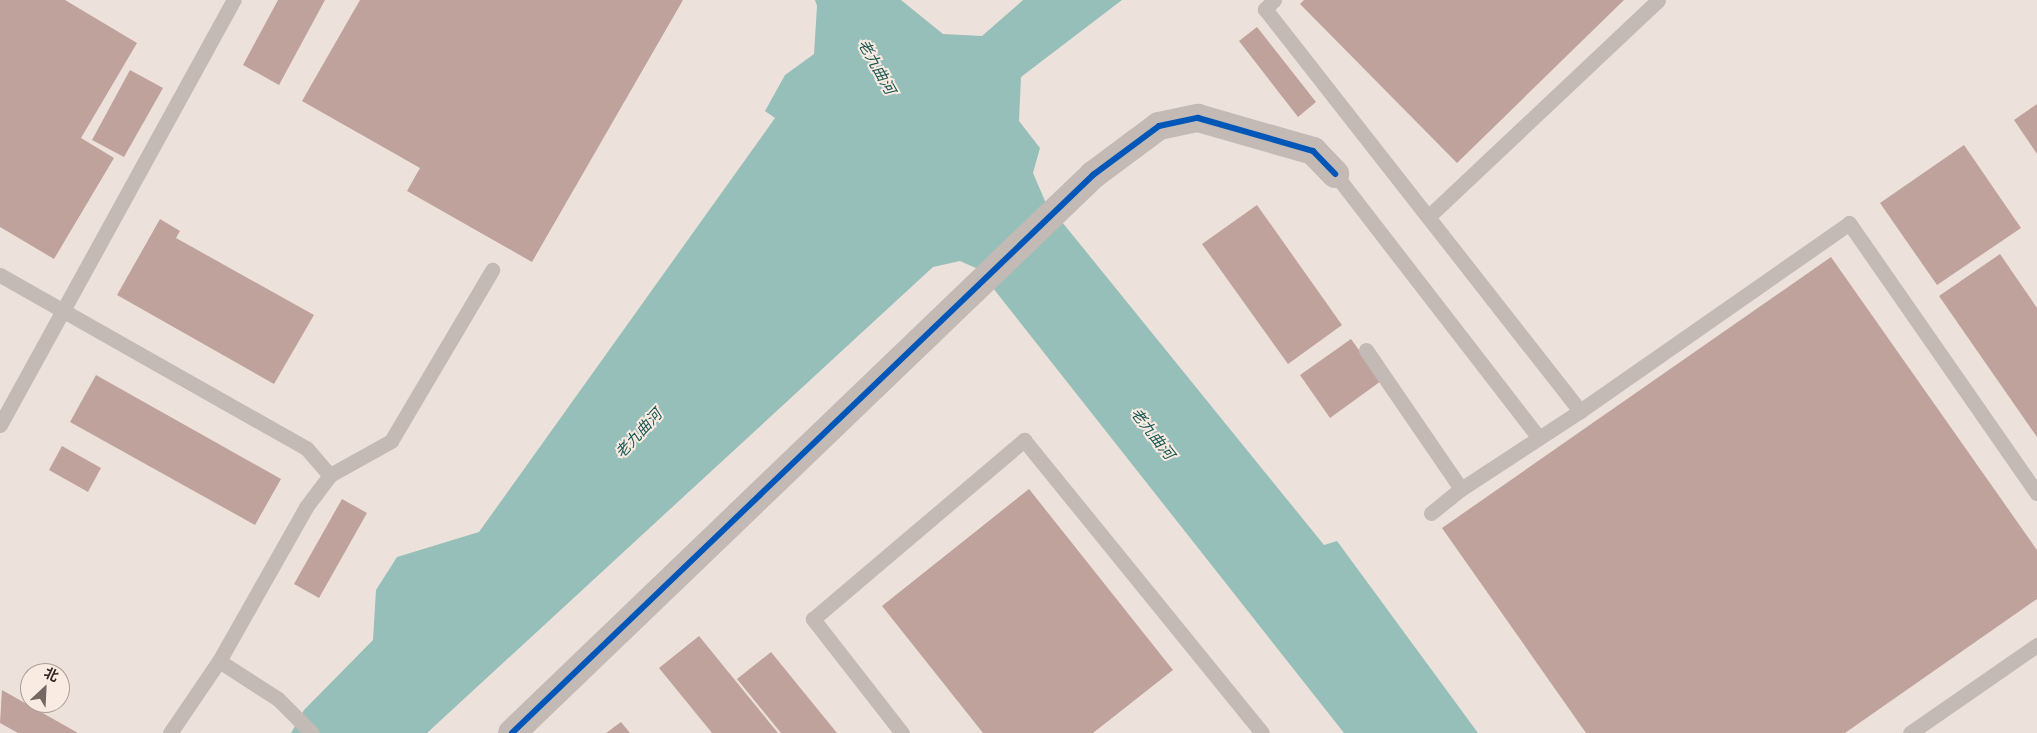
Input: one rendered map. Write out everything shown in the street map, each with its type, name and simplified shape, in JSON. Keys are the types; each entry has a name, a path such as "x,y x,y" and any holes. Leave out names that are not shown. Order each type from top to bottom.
{"street":[{"path":"512,733 1093,175 1160,126 1198,118 1313,151 1335,174"}],"lane":[{"path":"0,424 234,0"},
{"path":"1274,0 1265,9 1580,411"},
{"path":"1428,217 1658,0"},
{"path":"1335,174 1538,437"},
{"path":"1432,513 1461,489 1580,411 1849,223 2037,493"},
{"path":"170,733 220,661 306,507 330,475 391,441 492,270"},
{"path":"0,275 306,449 330,475"},
{"path":"1366,350 1461,489"},
{"path":"902,733 813,620 1024,440 1262,733"},
{"path":"1910,733 2037,644"},
{"path":"220,661 278,699 312,733"}],"water":[{"name":"老九曲河","path":"815,0 901,0 943,34 982,36 1023,0 1122,0 1021,77 1019,121 1040,148 1033,173 1045,201 1324,545 1337,541 1478,733 1344,733 978,269 960,261 933,267 427,733 291,733 304,710 373,640 376,590 397,557 479,532 775,118 765,111 785,75 814,54 817,6"}],"building":[{"path":"0,0 65,0 137,43 81,138 114,158 54,259 0,227"},
{"path":"278,0 325,0 279,85 243,65"},
{"path":"360,0 683,0 532,262 407,191 420,168 302,101"},
{"path":"1304,0 1624,0 1457,163 1300,4"},
{"path":"1257,27 1316,102 1298,117 1239,41"},
{"path":"130,70 163,88 124,157 92,140"},
{"path":"2037,104 2037,154 2014,120"},
{"path":"1964,145 2021,228 1937,285 1880,203"},
{"path":"1257,205 1342,325 1288,364 1202,244"},
{"path":"160,219 180,231 176,238 314,315 274,384 117,295"},
{"path":"2000,254 2037,308 2037,437 1939,296"},
{"path":"1831,257 2037,550 2037,599 1845,733 1586,733 1442,528"},
{"path":"1351,339 1381,381 1330,418 1300,375"},
{"path":"96,375 281,479 255,525 70,422"},
{"path":"62,446 101,468 88,492 49,470"},
{"path":"1029,489 1173,670 1093,733 983,733 882,606"},
{"path":"342,499 367,513 319,598 294,584"},
{"path":"699,636 778,733 712,733 659,668"},
{"path":"771,652 837,733 781,733 737,679"},
{"path":"2,690 20,700 20,713 43,713 78,733 18,733 0,723"},
{"path":"621,722 630,733 606,733"}],"cycle path":[{"path":"512,733 1093,175 1159,126 1198,118 1313,151 1335,174"}]}
